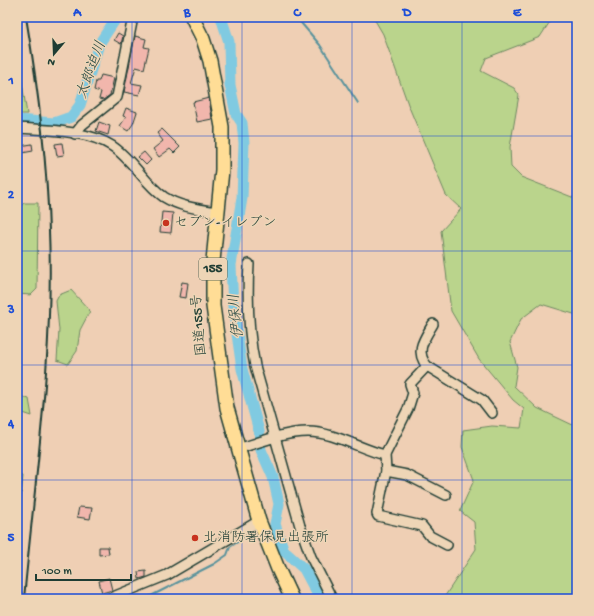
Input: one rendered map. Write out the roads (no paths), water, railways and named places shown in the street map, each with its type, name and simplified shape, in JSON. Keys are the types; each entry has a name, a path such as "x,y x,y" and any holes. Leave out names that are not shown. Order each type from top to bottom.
{"highway":[{"name":"国道155号","path":"192,17 203,38 210,61 222,127 222,170 213,261 213,306 227,408 265,539 292,599"}],"street":[{"path":"75,134 82,124 117,97 133,17"},
{"path":"17,128 89,136 112,146 124,155 163,196 178,204 217,212"},
{"path":"249,264 248,290 250,341 274,438 300,526 311,556 332,599"},
{"path":"433,324 420,349 422,360 427,366 482,400 492,412"},
{"path":"427,366 410,384 413,393 408,409 385,455 386,471 377,515 422,526 430,536 447,545"},
{"path":"238,449 274,438 308,432 336,438 385,455"},
{"path":"386,471 407,475 446,495"},
{"path":"108,599 173,572 259,521"}],"waterway":[{"name":"太郎迫川","path":"17,120 54,123 71,117 80,105 99,44 117,17"},
{"name":"伊保川","path":"221,17 229,42 230,85 236,114 242,123 244,143 242,198 231,265 233,306 242,369 259,431 261,450 273,477 279,504 275,524 284,551 304,569 320,599"},
{"path":"296,17 320,45 358,103"},
{"path":"266,528 275,524"},
{"path":"145,599 214,564 227,555 230,547 251,533 258,531"}],"railway":[{"path":"24,599 46,369 50,277 48,204 44,150 26,17"}],"place":[{"name":"セブン-イレブン","path":"166,223"},
{"name":"北消防署保見出張所","path":"195,538"}]}
